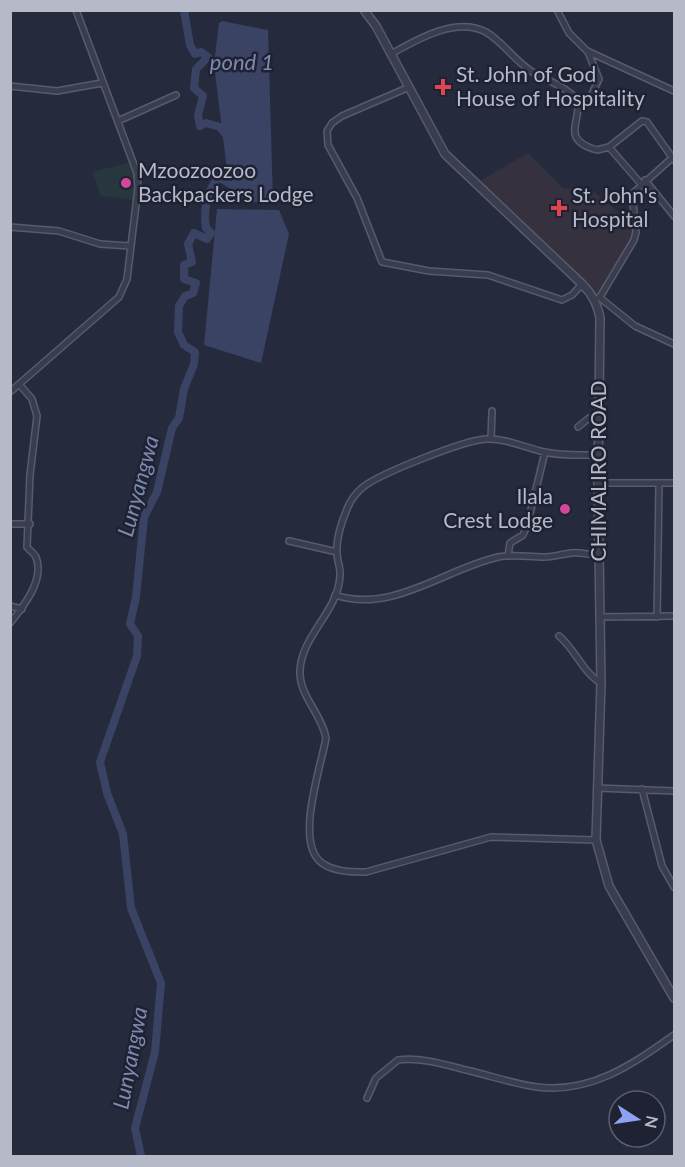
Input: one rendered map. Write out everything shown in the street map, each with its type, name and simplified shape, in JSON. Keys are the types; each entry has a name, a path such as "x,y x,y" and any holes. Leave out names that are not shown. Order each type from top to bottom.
{"street":[{"path":"10,392 119,297 128,279 138,180 76,10"},
{"name":"CHIMALIRO ROAD","path":"364,10 376,26 436,142 456,166 592,294 600,318 598,483 601,682 596,840 609,886 672,987 675,998"},
{"path":"557,10 569,33 587,51 675,91"},
{"path":"391,54 443,30 467,27 486,32 532,71 560,84 578,100 579,106 574,121 577,138 589,148 597,150 609,147 622,133 642,120 651,128 674,158 643,182 632,194 636,232 634,240 600,297"},
{"path":"579,106 590,98 599,79 587,51"},
{"path":"10,86 57,91 102,83"},
{"path":"407,88 342,116 332,123 327,131 328,145 357,198 382,262 429,271 488,275 562,300 572,295 582,284"},
{"path":"118,121 176,95"},
{"path":"609,147 675,216"},
{"path":"10,227 59,231 100,244 130,246"},
{"path":"592,294 600,297 635,326 675,344"},
{"path":"10,623 22,609 32,590 37,571 36,556 27,547 30,524 30,475 37,416 32,399 19,384"},
{"path":"491,439 492,411"},
{"path":"578,427 589,418 599,417"},
{"path":"596,840 491,837 366,872 346,872 321,863 311,847 308,826 326,738 324,726 300,683 300,673 304,651 335,595 340,576 337,552 347,508 362,488 376,478 416,461 480,440 491,439 545,452 599,455"},
{"path":"508,556 510,543 524,535 545,452"},
{"path":"598,483 675,483"},
{"path":"657,617 659,484"},
{"path":"10,524 30,524"},
{"path":"289,541 337,552"},
{"path":"335,595 377,600 435,582 467,567 508,556 548,557 574,553 599,555"},
{"path":"10,606 22,609"},
{"path":"601,617 675,616"},
{"path":"560,636 572,648 591,676 601,682"},
{"path":"597,788 675,791"},
{"path":"642,789 662,866 675,887"},
{"path":"367,1098 376,1078 398,1060 425,1060 534,1087 559,1088 596,1081 613,1074 675,1035"}],"shaded area":[{"name":"St. John's Hospital","path":"528,153 563,188 592,190 634,225 633,241 599,295 478,182"},
{"path":"132,162 135,171 136,200 101,196 92,172"}],"water":[{"name":"pond 1","path":"222,21 268,30 273,202 231,202 214,64 219,23"},
{"path":"217,209 279,210 289,234 261,363 204,345"}],"waterway":[{"name":"Lunyangwa","path":"184,10 190,45 195,54 201,52 208,57 196,69 194,88 203,96 198,115 200,126 206,123 220,127 230,140"},
{"name":"Lunyangwa","path":"141,1156 135,1128 155,1052 161,983 131,908 123,834 107,793 100,762 137,656 138,636 130,624 136,597 144,517 157,492 172,428 179,418 184,389 194,364 195,352 184,345 178,332 179,306 185,296 193,293 196,283 184,279 184,265 192,262 188,244 194,233 207,239 211,233 206,228 205,214 211,188 219,177 232,185 238,183"}],"place":[{"name":"St. John of God House of Hospitality","path":"443,87"},
{"name":"Mzoozoozoo Backpackers Lodge","path":"126,183"},
{"name":"St. John's Hospital","path":"559,208"},
{"name":"Ilala Crest Lodge","path":"565,509"}]}
